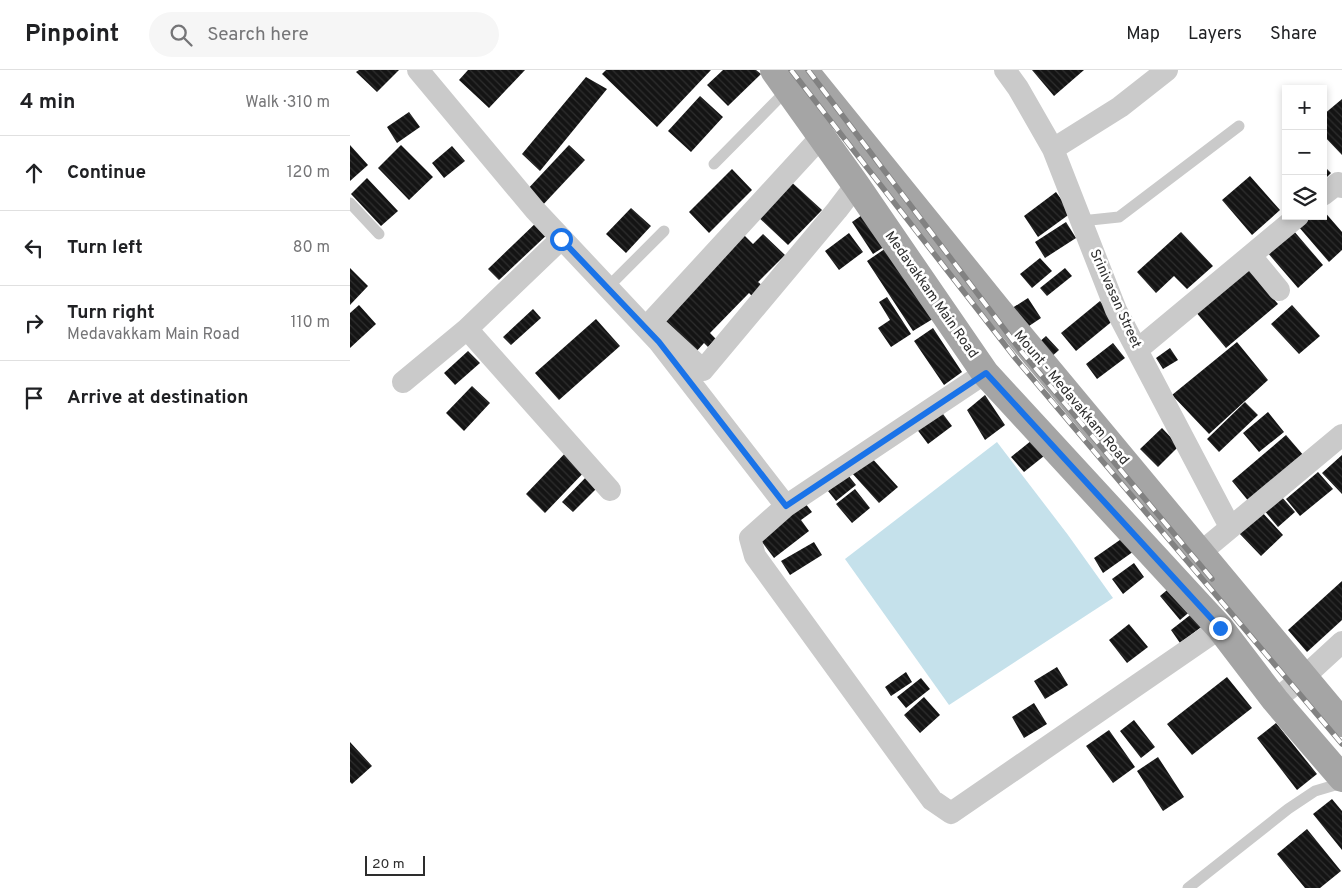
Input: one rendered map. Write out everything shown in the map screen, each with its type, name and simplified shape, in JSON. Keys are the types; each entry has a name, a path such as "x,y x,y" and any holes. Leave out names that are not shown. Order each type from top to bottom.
{"main road":[{"name":"Medavakkam Main Road","path":"788,76 820,137 856,185 986,373 1220,628 1275,700 1342,778"},
{"name":"Mount - Medavakkam Road","path":"788,76 999,311 1342,723"}],"street":[{"path":"418,70 561,239 659,342 786,506"},
{"path":"1053,149 1120,106 1167,70"},
{"name":"Srinivasan Street","path":"1008,71 1053,149 1116,310 1230,527"},
{"path":"820,137 651,322 703,370 856,185"},
{"path":"1327,192 1338,183 1342,187"},
{"path":"1137,350 1293,220"},
{"path":"403,382 467,329 561,239"},
{"path":"1251,256 1279,290"},
{"path":"467,329 610,490"},
{"path":"986,373 786,506 750,538 755,556 932,800 952,813 1220,628"},
{"path":"1200,552 1310,463 1342,434"},
{"path":"1275,700 1304,677 1342,642"}],"lane":[{"path":"714,164 788,76"},
{"path":"1081,221 1119,217 1239,126"},
{"path":"350,203 379,234"},
{"path":"607,288 664,231"},
{"path":"1188,888 1288,809 1315,791 1342,783"}],"water":[{"path":"997,442 1113,598 949,705 845,559"}],"building":[{"path":"359,70 399,70 377,92 356,72"},
{"path":"468,70 525,70 489,108 459,80"},
{"path":"606,70 711,70 657,127 602,74"},
{"path":"723,70 756,70 761,74 728,106 707,85"},
{"path":"1032,70 1084,70 1054,96"},
{"path":"586,77 607,89 540,171 522,154"},
{"path":"700,96 723,117 691,152 668,131"},
{"path":"1342,99 1342,155 1327,139 1327,112"},
{"path":"409,112 420,127 397,143 387,127"},
{"path":"350,145 368,165 350,181"},
{"path":"401,145 433,177 409,200 378,168"},
{"path":"569,145 585,160 540,208 524,193"},
{"path":"452,146 465,161 444,178 432,163"},
{"path":"732,169 752,190 709,233 689,212"},
{"path":"1327,169 1331,173 1327,177"},
{"path":"1250,176 1280,210 1252,235 1222,200"},
{"path":"367,178 398,211 381,226 351,194"},
{"path":"787,178 822,210 788,245 754,213"},
{"path":"1056,192 1071,213 1038,237 1024,216"},
{"path":"631,208 651,226 626,253 606,234"},
{"path":"868,211 890,243 873,254 852,222"},
{"path":"1327,215 1342,232 1342,250 1329,262 1298,226 1305,220 1327,220"},
{"path":"540,219 551,231 499,280 488,269"},
{"path":"1066,222 1076,238 1045,258 1035,242"},
{"path":"1293,230 1323,265 1298,288 1267,252"},
{"path":"741,232 753,244 763,234 785,255 758,282 764,287 754,298 749,293 710,333 716,339 708,347 704,343 695,353 662,321"},
{"path":"1181,232 1213,266 1187,289 1174,276 1156,293 1137,272"},
{"path":"849,233 863,252 839,270 825,251"},
{"path":"889,246 936,317 913,331 867,261"},
{"path":"1040,258 1052,271 1032,288 1020,274"},
{"path":"350,268 368,286 350,305"},
{"path":"1065,268 1072,276 1047,296 1040,288"},
{"path":"1247,268 1278,304 1226,348 1195,311"},
{"path":"887,297 911,334 891,347 878,328 890,320 879,302"},
{"path":"1028,298 1041,318 1020,332 1006,312"},
{"path":"1100,301 1115,319 1076,351 1061,333"},
{"path":"359,305 376,324 350,348 350,313"},
{"path":"1292,305 1320,336 1299,354 1271,324"},
{"path":"533,309 541,318 511,345 503,337"},
{"path":"596,319 620,346 559,400 535,373"},
{"path":"933,328 962,372 944,385 914,341"},
{"path":"1046,336 1059,350 1050,358 1037,344"},
{"path":"1237,342 1268,380 1209,434 1172,395"},
{"path":"1113,343 1125,358 1097,379 1086,364"},
{"path":"1170,348 1178,360 1163,369 1156,358"},
{"path":"468,351 480,363 455,385 444,373"},
{"path":"472,386 490,403 464,431 446,413"},
{"path":"985,395 1005,425 985,440 967,410"},
{"path":"1245,402 1258,415 1219,452 1207,439"},
{"path":"940,410 952,426 928,444 916,428"},
{"path":"1268,412 1284,432 1259,452 1243,433"},
{"path":"1162,428 1179,446 1158,467 1140,449"},
{"path":"1286,435 1304,456 1250,503 1232,481"},
{"path":"1037,436 1049,452 1024,472 1011,457"},
{"path":"570,448 589,467 545,513 526,494"},
{"path":"1342,455 1342,494 1322,473"},
{"path":"870,456 898,487 879,503 851,472"},
{"path":"1318,472 1333,489 1300,516 1286,499"},
{"path":"588,475 599,486 573,512 562,502"},
{"path":"848,475 856,485 836,501 828,491"},
{"path":"855,489 870,508 852,523 836,504"},
{"path":"1280,495 1295,512 1278,527 1263,509"},
{"path":"805,503 812,512 801,520 809,531 774,558 759,538"},
{"path":"1261,511 1283,535 1261,556 1238,532"},
{"path":"1127,535 1137,549 1103,573 1094,558"},
{"path":"814,542 822,555 790,575 781,561"},
{"path":"1134,563 1144,577 1123,594 1112,579"},
{"path":"1342,581 1342,620 1307,652 1288,630"},
{"path":"1173,585 1193,609 1180,620 1160,596"},
{"path":"1194,612 1204,625 1180,643 1171,630"},
{"path":"1129,624 1148,647 1127,663 1109,640"},
{"path":"1057,667 1068,685 1045,699 1034,681"},
{"path":"906,672 912,682 891,696 885,687"},
{"path":"1227,677 1252,708 1192,755 1167,724"},
{"path":"921,678 930,689 906,708 897,697"},
{"path":"924,697 940,715 920,733 904,715"},
{"path":"1034,703 1047,724 1024,738 1012,717"},
{"path":"1134,720 1155,747 1141,758 1120,731"},
{"path":"1276,723 1317,774 1297,790 1257,738"},
{"path":"1109,730 1135,767 1113,783 1086,746"},
{"path":"350,742 372,766 352,784 350,782"},
{"path":"1158,757 1184,797 1163,811 1137,771"},
{"path":"1332,799 1342,811 1342,850 1313,814"},
{"path":"1307,829 1341,871 1320,888 1305,888 1277,854"}],"railway":[{"path":"791,70 1016,359 1342,744"},
{"path":"808,70 1021,351 1212,579"}],"route":[{"path":"561,239 659,342 786,506 986,373 1220,628"}]}
